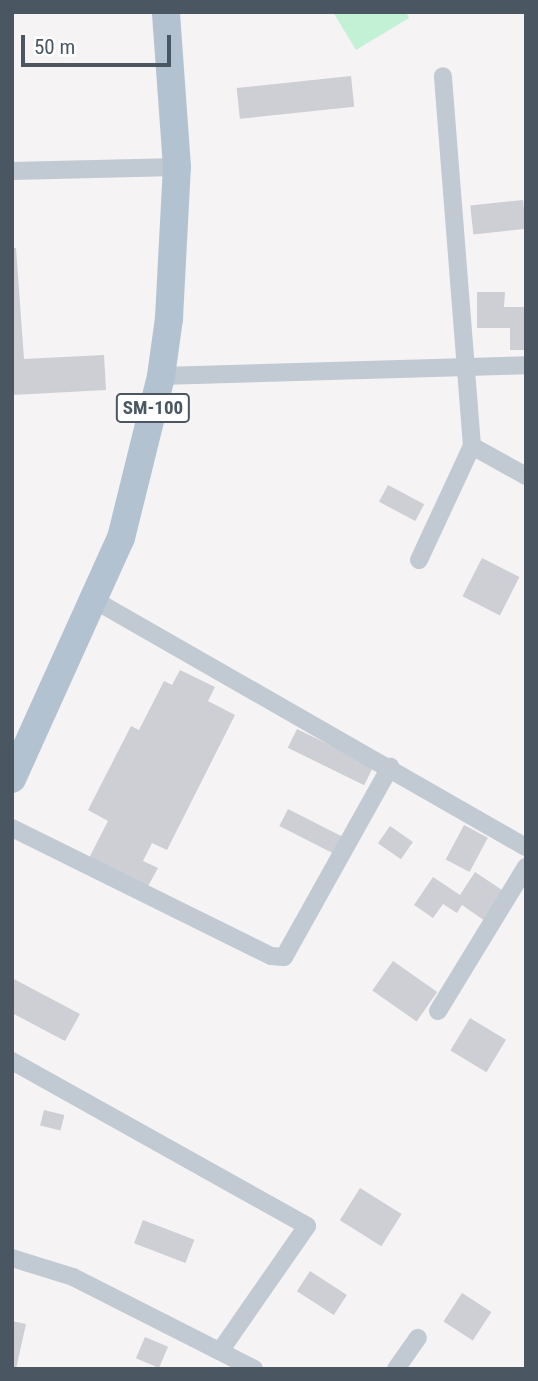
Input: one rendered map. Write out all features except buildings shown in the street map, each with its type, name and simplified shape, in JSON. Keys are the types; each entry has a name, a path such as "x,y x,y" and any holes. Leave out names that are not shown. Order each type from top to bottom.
{"main road":[{"name":"SM-100","path":"12,779 96,601 121,538 161,376 169,318 177,167 166,12"}],"street":[{"path":"419,560 471,446 443,76"},
{"path":"12,171 177,167"},
{"path":"161,376 526,365"},
{"path":"471,446 526,476"},
{"path":"96,601 390,766 526,847"},
{"path":"12,828 271,956 284,957 390,766"},
{"path":"438,1011 526,867"},
{"path":"12,1060 307,1226 220,1351"},
{"path":"12,1258 73,1277 254,1369"},
{"path":"396,1369 418,1338"}],"green space":[{"path":"333,12 406,12 409,18 356,50"}]}
